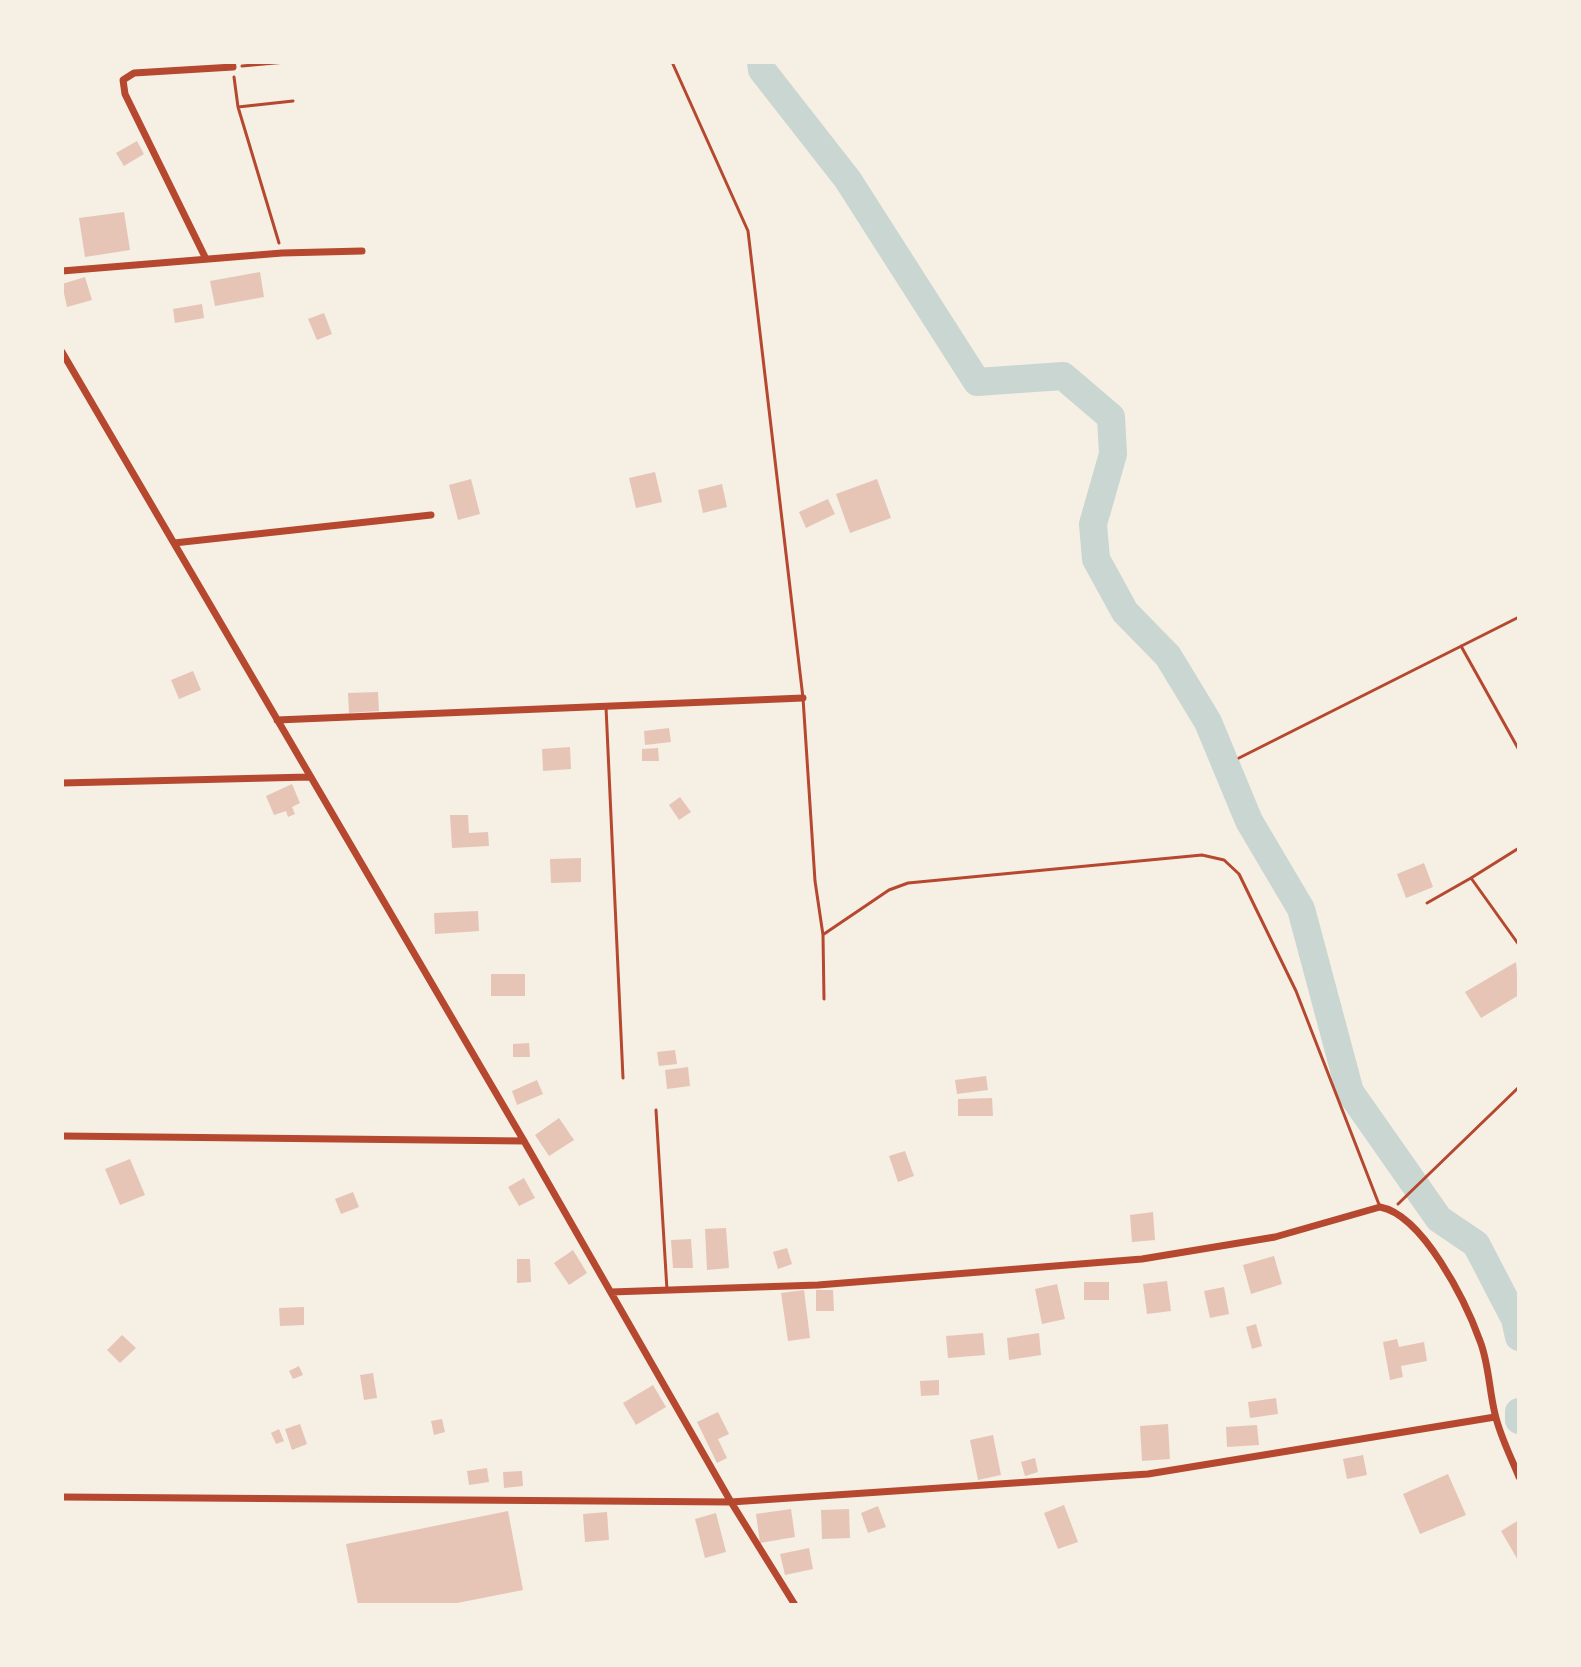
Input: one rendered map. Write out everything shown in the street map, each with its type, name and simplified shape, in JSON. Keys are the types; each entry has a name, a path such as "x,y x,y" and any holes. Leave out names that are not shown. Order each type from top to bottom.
{"street":[{"path":"206,259 125,94 123,80 134,73 232,64"},
{"path":"62,271 282,253 362,251"},
{"path":"62,352 524,1141 731,1502 795,1605"},
{"path":"174,543 431,515"},
{"path":"277,720 803,698"},
{"path":"62,783 309,777"},
{"path":"62,1136 524,1141"},
{"path":"611,1292 818,1285 1142,1259 1275,1237 1380,1207 1392,1210 1412,1224 1467,1312 1481,1344 1495,1417 1519,1477"},
{"path":"62,1497 731,1502 1148,1474 1495,1417"}],"lane":[{"path":"672,62 748,231 803,698 815,881 823,935 824,999"},
{"path":"606,704 623,1078"},
{"path":"823,935 889,890 908,883 1202,855 1224,860 1239,874 1296,991 1380,1207"},
{"path":"656,1110 667,1290"}],"path":[{"path":"282,253 238,107 232,64 286,62"},
{"path":"238,107 293,101"},
{"path":"1239,758 1519,617"},
{"path":"1461,646 1519,750"},
{"path":"1427,903 1519,848"},
{"path":"1514,851 1519,859"},
{"path":"1471,878 1519,945"},
{"path":"1392,1210 1519,1087"}],"building":[{"path":"137,141 144,154 124,166 116,153"},
{"path":"124,212 130,250 85,257 79,218"},
{"path":"260,272 264,297 215,306 210,281"},
{"path":"85,277 92,300 67,307 62,284"},
{"path":"202,304 204,318 175,323 173,309"},
{"path":"324,313 332,334 317,340 308,319"},
{"path":"655,472 662,502 636,508 629,478"},
{"path":"471,479 480,514 458,520 449,485"},
{"path":"877,479 891,518 850,533 836,494"},
{"path":"722,484 727,507 703,513 698,490"},
{"path":"828,499 835,514 806,528 799,512"},
{"path":"193,671 201,690 179,699 171,680"},
{"path":"378,692 379,711 349,713 348,693"},
{"path":"669,728 671,742 645,745 644,731"},
{"path":"570,747 571,769 543,771 542,749"},
{"path":"658,748 659,761 642,761 642,749"},
{"path":"292,784 300,803 292,807 295,814 288,817 286,811 274,815 266,796"},
{"path":"680,797 691,812 679,820 669,805"},
{"path":"450,815 468,815 469,833 488,832 489,846 452,848"},
{"path":"581,858 581,882 551,883 550,859"},
{"path":"1424,863 1433,887 1406,898 1397,874"},
{"path":"478,911 479,931 435,934 434,913"},
{"path":"1516,962 1519,995 1481,1018 1465,992"},
{"path":"491,974 525,974 525,996 491,996"},
{"path":"529,1043 530,1057 513,1057 513,1044"},
{"path":"675,1050 677,1064 659,1066 657,1052"},
{"path":"688,1067 690,1086 667,1089 665,1070"},
{"path":"986,1076 988,1090 957,1094 955,1080"},
{"path":"537,1080 543,1094 517,1105 512,1091"},
{"path":"992,1098 993,1116 958,1116 958,1099"},
{"path":"559,1118 574,1140 549,1156 535,1135"},
{"path":"905,1151 914,1176 898,1182 889,1156"},
{"path":"130,1159 145,1195 120,1205 105,1169"},
{"path":"524,1178 535,1198 519,1206 508,1187"},
{"path":"353,1192 359,1207 341,1214 335,1199"},
{"path":"1153,1212 1155,1240 1132,1242 1130,1215"},
{"path":"726,1228 729,1268 707,1270 705,1229"},
{"path":"691,1239 693,1268 673,1268 671,1240"},
{"path":"787,1248 792,1264 778,1269 773,1252"},
{"path":"573,1250 587,1273 569,1285 554,1263"},
{"path":"1274,1256 1282,1284 1251,1294 1243,1265"},
{"path":"517,1259 530,1259 531,1282 517,1283"},
{"path":"1167,1281 1171,1311 1147,1314 1143,1284"},
{"path":"1084,1282 1109,1282 1109,1300 1084,1300"},
{"path":"1057,1284 1065,1319 1042,1324 1035,1289"},
{"path":"1224,1287 1229,1314 1210,1318 1204,1291"},
{"path":"804,1290 810,1338 788,1341 781,1293"},
{"path":"816,1290 833,1290 834,1311 816,1311"},
{"path":"304,1307 304,1325 280,1326 279,1308"},
{"path":"1256,1324 1262,1346 1252,1349 1246,1327"},
{"path":"983,1333 985,1355 948,1358 946,1336"},
{"path":"1039,1333 1041,1355 1009,1360 1007,1338"},
{"path":"122,1335 136,1348 120,1363 107,1350"},
{"path":"1397,1339 1399,1347 1424,1342 1427,1361 1401,1366 1403,1377 1390,1380 1383,1342"},
{"path":"299,1366 303,1375 293,1379 289,1371"},
{"path":"373,1373 377,1398 364,1400 360,1375"},
{"path":"939,1380 939,1395 921,1396 920,1381"},
{"path":"653,1385 666,1407 636,1425 623,1403"},
{"path":"1276,1398 1278,1414 1250,1418 1248,1402"},
{"path":"718,1412 729,1434 718,1439 727,1458 717,1463 697,1422"},
{"path":"442,1419 445,1432 434,1435 431,1421"},
{"path":"300,1424 307,1444 292,1450 285,1429"},
{"path":"1168,1424 1170,1459 1142,1461 1140,1426"},
{"path":"1257,1425 1259,1445 1227,1447 1226,1427"},
{"path":"279,1429 284,1441 276,1444 271,1433"},
{"path":"993,1435 1001,1475 978,1480 970,1440"},
{"path":"1363,1455 1367,1475 1347,1479 1343,1459"},
{"path":"1035,1458 1038,1472 1025,1476 1021,1462"},
{"path":"487,1468 489,1482 469,1485 467,1471"},
{"path":"522,1471 523,1486 504,1488 503,1472"},
{"path":"1448,1474 1466,1515 1420,1534 1403,1494"},
{"path":"1064,1505 1078,1542 1058,1549 1044,1513"},
{"path":"878,1506 886,1527 868,1533 861,1513"},
{"path":"791,1509 795,1537 760,1543 756,1514"},
{"path":"849,1509 850,1538 822,1539 821,1510"},
{"path":"508,1511 523,1590 447,1605 358,1605 346,1544"},
{"path":"607,1512 609,1540 585,1542 583,1514"},
{"path":"716,1513 726,1552 705,1558 695,1519"},
{"path":"1519,1520 1519,1562 1501,1531"},
{"path":"809,1548 813,1569 785,1575 780,1554"}],"waterway":[{"path":"761,62 762,70 848,180 977,382 1063,376 1111,417 1113,454 1093,524 1096,559 1125,612 1168,656 1208,722 1249,821 1301,909 1350,1092 1439,1219 1476,1244 1515,1319 1519,1337"},
{"path":"1519,1412 1519,1420"}]}
